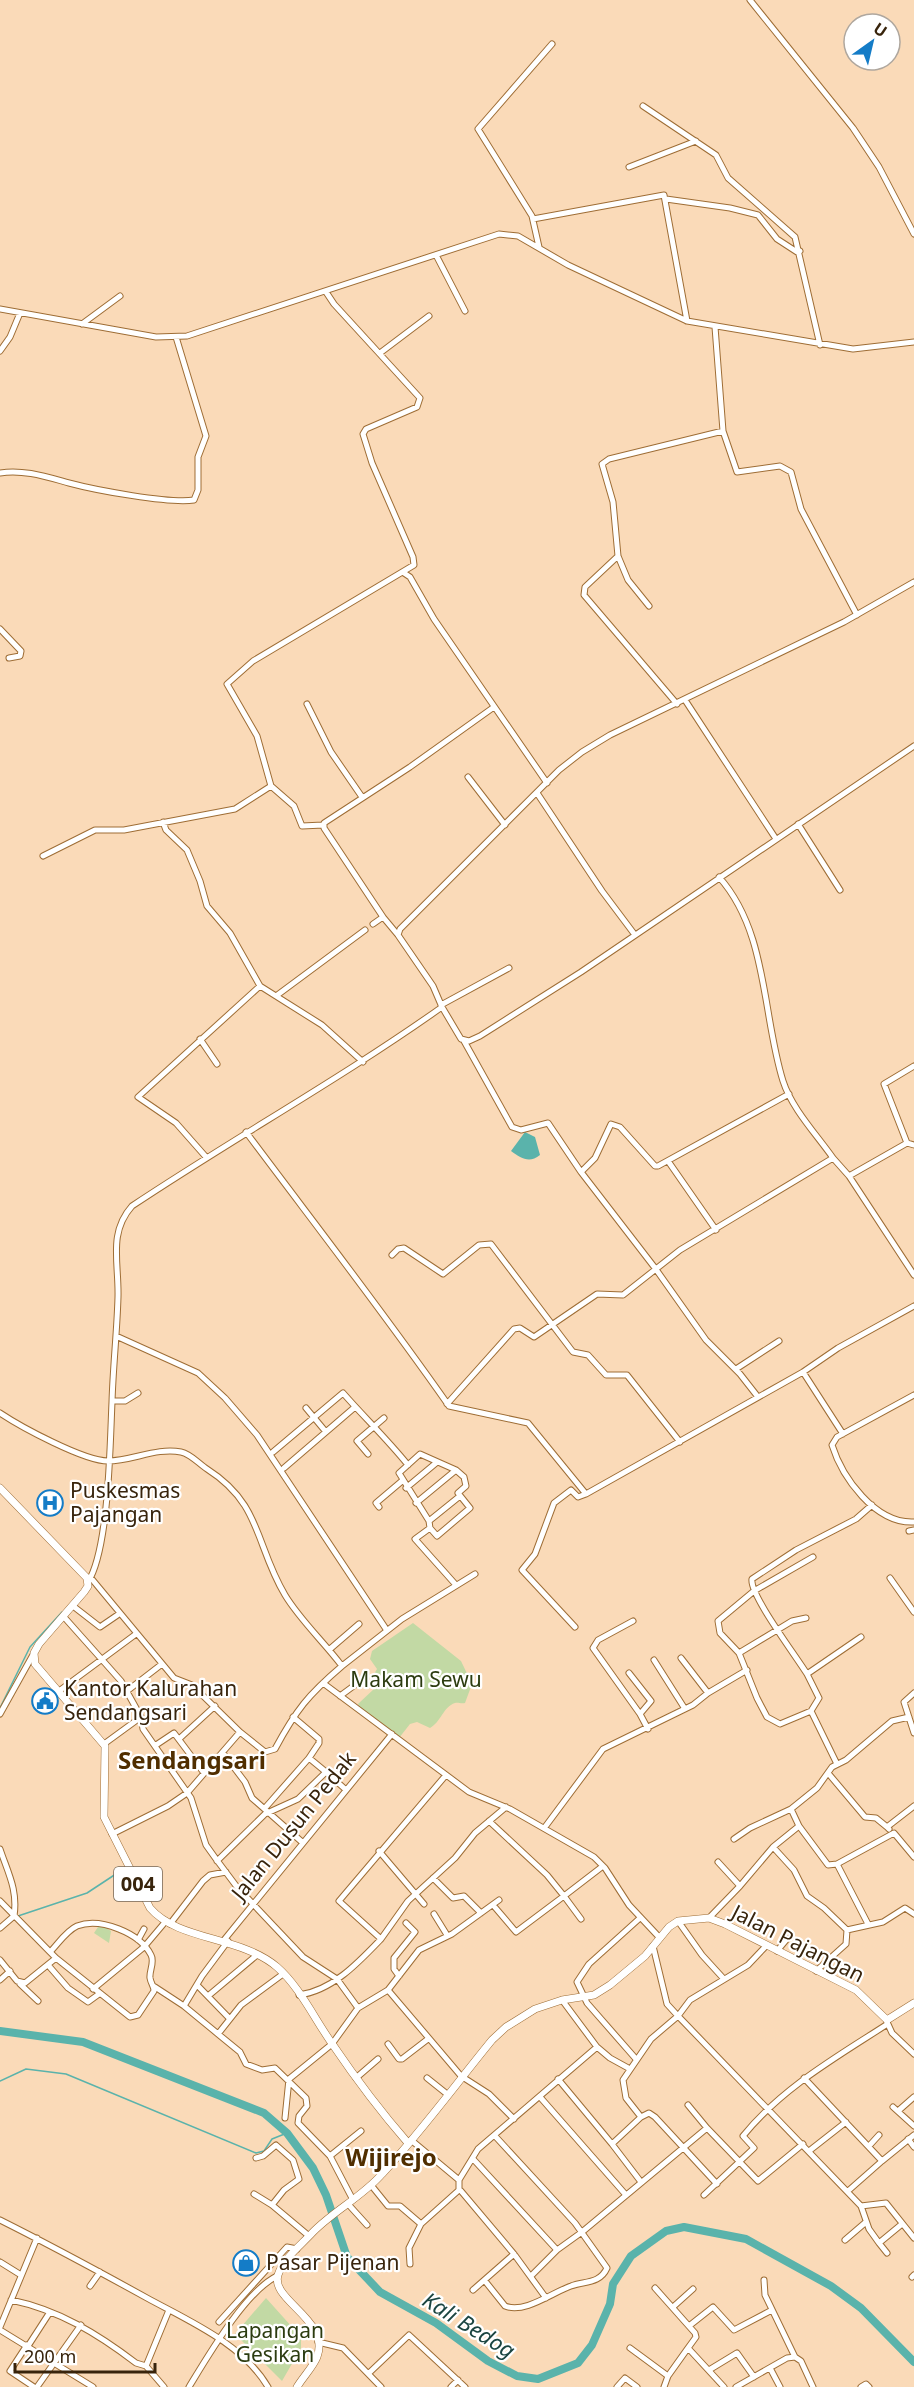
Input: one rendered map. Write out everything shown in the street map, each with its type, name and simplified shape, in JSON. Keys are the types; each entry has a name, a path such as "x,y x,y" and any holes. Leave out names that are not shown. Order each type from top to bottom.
{"main road":[{"path":"0,1488 90,1580 73,1606 44,1637 34,1653 37,1667 104,1744"},
{"name":"004","path":"104,1744 102,1807 111,1834 150,1908 168,1923 226,1941 257,1955 283,1974 356,2078 409,2141"},
{"name":"Jalan Pajangan","path":"678,1921 710,1918 856,1990 887,2022"},
{"path":"297,2387 318,2355 318,2342 313,2326 282,2292 277,2276 297,2249 327,2218 371,2185 461,2076 506,2027 535,2009 562,2000 585,1996 610,1985 678,1921"},
{"path":"887,2022 914,2003"}],"street":[{"path":"750,0 854,128 879,167 914,234"},
{"path":"539,248 533,219 478,129 552,44"},
{"path":"643,106 718,157 728,177 793,234 800,251 820,345"},
{"path":"629,167 696,141"},
{"path":"533,219 659,194 666,199 730,207 758,215 777,239 797,252 800,251"},
{"path":"666,199 687,321"},
{"path":"0,309 156,337 176,337 217,328 499,234 518,236 630,296 687,321 860,350 914,342"},
{"path":"436,255 465,311"},
{"path":"323,825 302,826 294,806 271,786 260,743 228,690 228,681 253,661 414,565 413,557 372,463 363,434 366,429 417,407 421,401 334,304 326,292"},
{"path":"82,324 120,296"},
{"path":"0,351 10,337 20,313"},
{"path":"380,353 429,316"},
{"path":"715,327 723,431 737,472 780,466 791,472 801,509 857,615"},
{"path":"0,473 45,475 70,483 168,500 194,500 199,482 198,457 206,439 206,430 176,337"},
{"path":"649,606 628,580 618,556 613,502 602,466 604,461 723,431"},
{"path":"618,556 585,587 584,596 677,704"},
{"path":"404,573 410,577 434,619 547,783"},
{"path":"398,934 406,921 559,770 600,741 857,615 914,582"},
{"path":"0,629 21,651 20,656 9,658"},
{"path":"685,700 776,839"},
{"path":"307,704 331,752 362,797"},
{"path":"323,825 327,819 410,767 494,707"},
{"path":"464,1041 480,1036 635,935 914,746"},
{"path":"468,777 505,825"},
{"path":"43,856 95,830 124,830 235,809 271,786"},
{"path":"537,793 602,891 635,935"},
{"path":"163,822 166,830 187,850 200,881 207,906 230,933 260,986 322,1025 363,1062"},
{"path":"798,824 840,890"},
{"path":"323,825 383,917 398,934 433,986 442,1006 512,1127 521,1130 548,1123 581,1172 656,1268 706,1340 736,1370 758,1397"},
{"path":"719,877 736,897 745,916 761,971 783,1081 789,1094 833,1158 849,1176 914,1275"},
{"path":"373,924 383,917"},
{"path":"276,996 365,930"},
{"path":"475,1574 386,1629 312,1691 274,1749 268,1753 240,1732 192,1685 174,1678 90,1580 106,1506 116,1336 118,1223 132,1206 206,1157 363,1062 442,1006 509,968"},
{"path":"206,1157 176,1123 138,1097 260,986"},
{"path":"200,1039 217,1064"},
{"path":"914,1066 884,1084 907,1143 914,1146"},
{"path":"581,1172 587,1169 595,1158 605,1140 606,1131 615,1124 655,1166 789,1094"},
{"path":"246,1132 368,1297 422,1364 447,1404 454,1408 528,1423 586,1494"},
{"path":"849,1176 907,1143"},
{"path":"447,1404 511,1331 520,1328 534,1337 597,1294 623,1295 680,1250 833,1158"},
{"path":"668,1161 716,1230"},
{"path":"392,1256 404,1248 443,1274 479,1245 491,1244 573,1352 588,1355 606,1375 627,1375 680,1442"},
{"path":"575,1627 522,1570 536,1554 557,1499 571,1490 578,1497 586,1494 803,1372 838,1348 914,1306"},
{"path":"116,1336 198,1373 225,1398 257,1435 386,1629"},
{"path":"736,1370 779,1341"},
{"path":"803,1372 843,1434"},
{"path":"112,1401 125,1401 138,1393"},
{"path":"273,1452 343,1393 375,1425 408,1465"},
{"path":"914,1395 833,1441 836,1456 857,1491 872,1505 888,1515 914,1522"},
{"path":"284,1468 355,1407"},
{"path":"306,1408 326,1432"},
{"path":"0,1413 16,1425 68,1448 109,1461 180,1452 229,1485 252,1514 267,1559 286,1598 342,1666"},
{"path":"368,1454 357,1441 384,1418"},
{"path":"269,1445 290,1477"},
{"path":"420,1454 436,1463 456,1470 464,1477 466,1486 458,1493 470,1508 436,1536 399,1473 420,1454"},
{"path":"406,1488 436,1463"},
{"path":"416,1503 456,1470"},
{"path":"379,1507 376,1503 402,1481"},
{"path":"429,1521 460,1496"},
{"path":"813,1557 754,1591 718,1619 720,1633 739,1653 757,1698 772,1722 780,1724 811,1711 819,1698 780,1630 759,1604 754,1591 751,1585 754,1575 856,1519 872,1505"},
{"path":"430,1528 415,1539 456,1585"},
{"path":"890,1578 914,1612"},
{"path":"73,1606 100,1627 119,1614"},
{"path":"64,1617 103,1660 127,1691 141,1717 143,1729 192,1798 206,1845 217,1861 303,1957 337,1979 358,2008"},
{"path":"739,1653 792,1621 806,1618"},
{"path":"633,1622 598,1640 592,1648 648,1729"},
{"path":"330,1649 359,1624"},
{"path":"59,1691 136,1634"},
{"path":"807,1674 861,1637"},
{"path":"0,1714 34,1653"},
{"path":"681,1658 708,1693"},
{"path":"654,1660 685,1709"},
{"path":"127,1691 162,1665"},
{"path":"545,1827 603,1749 685,1709 747,1670"},
{"path":"629,1673 651,1701 639,1714"},
{"path":"340,1696 359,1682"},
{"path":"323,1683 476,1796 506,1807 545,1827 594,1857 640,1918 659,1937"},
{"path":"914,1693 903,1702 914,1733"},
{"path":"179,1739 215,1706"},
{"path":"811,1711 837,1764"},
{"path":"734,1839 750,1827 791,1809 817,1788 837,1764 846,1760 892,1721 909,1716"},
{"path":"104,1744 141,1717"},
{"path":"217,1861 267,1810 309,1758 320,1740 293,1717"},
{"path":"111,1834 168,1806 187,1793 240,1732"},
{"path":"156,1745 174,1733 204,1773"},
{"name":"Jalan Dusun Pedak","path":"184,2006 252,1902 392,1734"},
{"path":"223,1753 245,1782 252,1798 302,1842"},
{"path":"309,1758 345,1789"},
{"path":"267,1810 304,1794 326,1772"},
{"path":"828,1773 865,1817 876,1818 914,1857"},
{"path":"381,1939 339,1901 379,1851 446,1775"},
{"path":"887,1827 914,1806"},
{"path":"299,1995 315,1993 337,1979 381,1939 415,1894 506,1807"},
{"path":"791,1809 799,1826 828,1865 837,1864 893,1833"},
{"path":"489,1821 547,1875 581,1919"},
{"path":"710,1918 773,1847 799,1826"},
{"path":"773,1847 794,1870 807,1896 824,1908 847,1930"},
{"path":"0,1848 15,1886 14,1916 0,1928"},
{"path":"379,1851 424,1904"},
{"path":"718,1862 740,1886"},
{"path":"837,1864 868,1924"},
{"path":"492,1905 516,1932 603,1866"},
{"path":"93,1989 144,1947 168,1923 203,1881 210,1875 226,1872"},
{"path":"433,1878 453,1898 464,1896 481,1913"},
{"path":"285,2118 289,2079 332,2044 358,2008 388,1990 419,1950 447,1935 499,1900"},
{"path":"0,1901 56,1958 99,1994 133,2017 138,2015 155,1987"},
{"path":"847,1930 883,1922 905,1908 914,1914"},
{"path":"434,1914 447,1935"},
{"path":"398,1915 415,1932 394,1958 394,1969 399,1976"},
{"path":"636,2059 586,2003 585,1996 577,1982 581,1972 640,1918"},
{"path":"678,1921 702,1955 723,1978"},
{"path":"50,1952 72,1930 86,1924 99,1923 138,1940 152,1955 150,1980 155,1987 184,2006 219,2034 240,2052 246,2064 262,2070 275,2068 289,2079 307,2102 298,2123 330,2156 348,2203 367,2225"},
{"path":"138,1940 144,1929"},
{"path":"816,1971 846,1944 847,1930"},
{"path":"777,1951 787,1939"},
{"path":"653,1946 667,2004 848,2191 861,2206 866,2222 887,2253"},
{"path":"641,2117 624,2091 623,2080 636,2059 651,2039 678,2016 690,2000 748,1965 766,1946"},
{"path":"208,1996 257,1955"},
{"path":"19,1983 26,1982 56,1958"},
{"path":"0,1960 38,2001"},
{"path":"48,1965 81,1999 88,2002 99,1994"},
{"path":"0,1980 9,1971"},
{"path":"219,2034 229,2018 241,2006 283,1974"},
{"path":"197,1985 229,2018"},
{"path":"388,1990 461,2076 489,2094 514,2119"},
{"path":"562,2000 597,2047 610,2058 630,2069"},
{"path":"704,2195 754,2147 743,2136 767,2108 804,2078 887,2022 914,2054"},
{"path":"388,2044 399,2059 402,2059 428,2038"},
{"path":"546,2298 514,2254 459,2190 459,2180 474,2160 478,2149 597,2047"},
{"path":"356,2078 378,2060"},
{"path":"427,2078 447,2094"},
{"path":"804,2078 882,2161"},
{"path":"558,2079 641,2182"},
{"path":"540,2097 626,2195"},
{"path":"914,2097 896,2109 914,2126"},
{"path":"688,2105 707,2128 760,2181 803,2144"},
{"path":"612,2144 641,2117 649,2114 656,2117 717,2184"},
{"path":"809,2151 846,2122"},
{"path":"531,2276 557,2250 582,2232 707,2128"},
{"path":"330,2156 361,2131"},
{"path":"869,2146 879,2135"},
{"path":"848,2191 914,2135"},
{"path":"485,2281 508,2308 546,2298 572,2286 590,2283 606,2271 607,2267 582,2232 536,2178 495,2136"},
{"path":"909,2139 914,2147"},
{"path":"409,2141 459,2180"},
{"path":"256,2158 263,2156 276,2145 293,2160 298,2169 299,2179 284,2190 272,2205"},
{"path":"474,2160 557,2250"},
{"path":"371,2185 388,2206 400,2206 422,2224"},
{"path":"410,2264 409,2248 422,2224 459,2190"},
{"path":"254,2194 272,2205 309,2236"},
{"path":"861,2206 884,2203 913,2236"},
{"path":"0,2220 100,2272 218,2338 256,2369 268,2387"},
{"path":"845,2240 866,2222"},
{"path":"879,2243 902,2224"},
{"path":"37,2238 0,2328 53,2364 93,2387"},
{"path":"219,2322 286,2247 297,2249"},
{"path":"473,2290 514,2254"},
{"path":"0,2262 21,2275"},
{"path":"90,2286 100,2272"},
{"path":"189,2387 218,2338 263,2287 277,2276"},
{"path":"764,2280 765,2295 795,2357 801,2361 813,2387"},
{"path":"655,2288 696,2335 668,2376 664,2387"},
{"path":"673,2307 693,2289"},
{"path":"11,2300 50,2312 81,2325 136,2363 146,2366 164,2387"},
{"path":"689,2326 713,2307 734,2330 772,2310"},
{"path":"146,2366 169,2310"},
{"path":"50,2312 10,2371 35,2387 81,2325"},
{"path":"225,2316 232,2321"},
{"path":"369,2373 409,2335 465,2387"},
{"path":"318,2342 343,2348 378,2385"},
{"path":"630,2348 668,2376"},
{"path":"688,2348 724,2387"},
{"path":"709,2370 737,2353 754,2377"},
{"path":"736,2387 795,2357"},
{"path":"770,2368 780,2387"},
{"path":"617,2387 626,2378 637,2387"},
{"path":"451,2387 458,2380"},
{"path":"861,2387 866,2384 869,2387"}],"green space":[{"name":"Makam Sewu","path":"413,1623 461,1661 472,1684 465,1703 451,1705 430,1728 417,1722 410,1724 399,1738 362,1710 358,1704 375,1688 374,1674 377,1669 370,1659 372,1651"},
{"path":"100,1924 111,1931 109,1943 94,1933"},
{"name":"Lapangan Gesikan","path":"266,2298 301,2337 301,2348 282,2381 235,2334"}],"water":[{"path":"525,1132 535,1137 540,1155 529,1160 511,1151"}],"waterway":[{"path":"0,1708 30,1647 62,1612"},
{"path":"18,1916 87,1893 125,1868"},
{"name":"Kali Bedog","path":"0,2031 83,2042 264,2113 287,2133 313,2168 326,2195 347,2257 380,2292 436,2323 488,2361 517,2376 538,2379 578,2363 592,2345 610,2304 613,2284 631,2256 666,2231 684,2227 746,2239 831,2286 861,2308 914,2362"},
{"path":"0,2081 26,2069 66,2074 256,2153 264,2151 272,2139 287,2133"}],"place":[{"name":"Puskesmas Pajangan","path":"50,1503"},
{"name":"Kantor Kalurahan Sendangsari","path":"45,1701"},
{"name":"Pasar Pijenan","path":"246,2263"}],"district":[{"name":"Sendangsari","path":"192,1761"},
{"name":"Wijirejo","path":"391,2158"}]}
